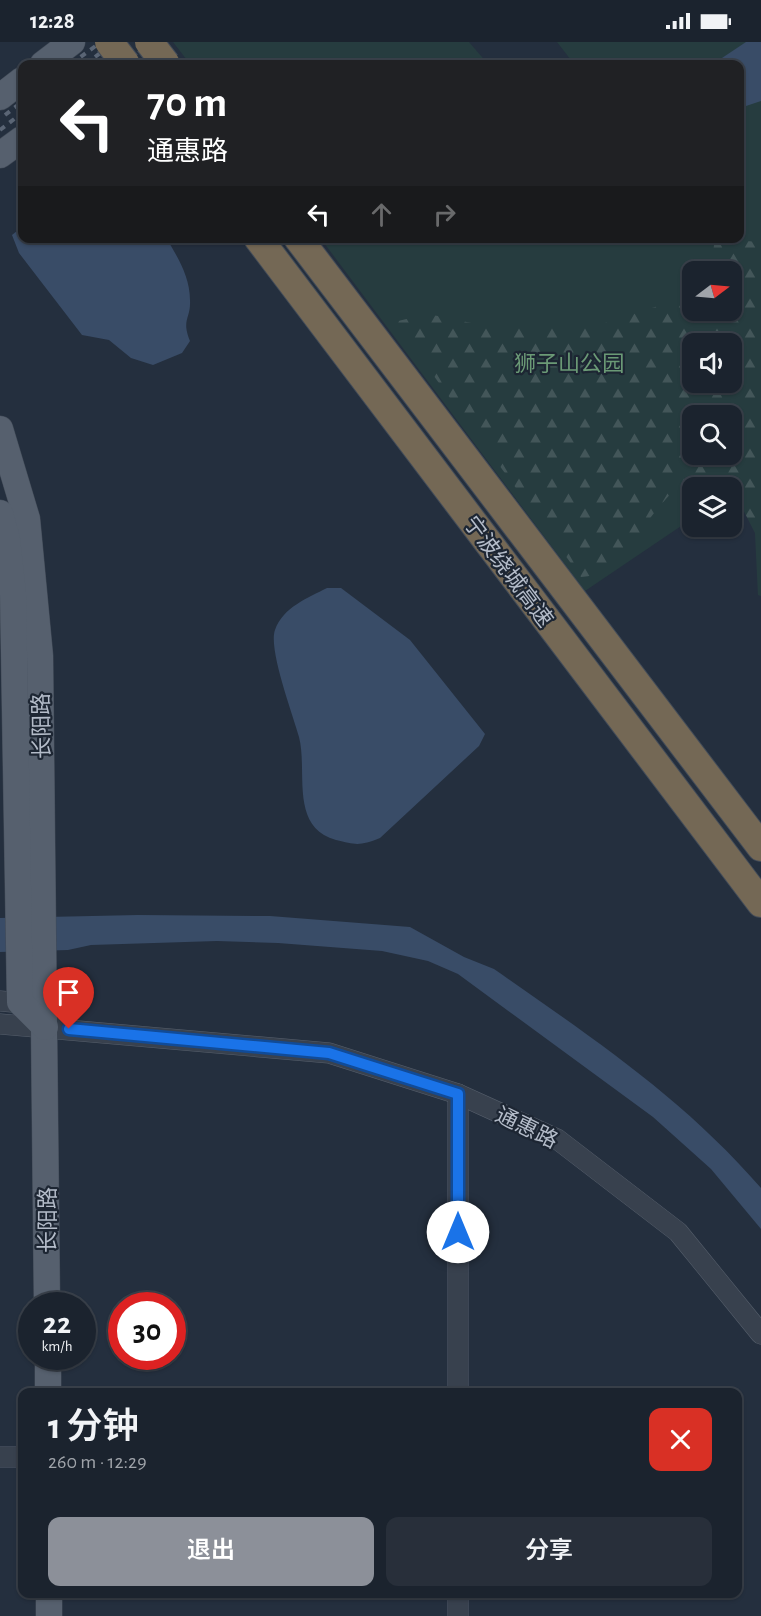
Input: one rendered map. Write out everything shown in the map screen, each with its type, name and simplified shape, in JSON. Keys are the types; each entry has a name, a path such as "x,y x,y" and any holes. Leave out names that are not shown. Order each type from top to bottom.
{"highway":[{"path":"109,42 122,60"},
{"path":"149,42 163,60"},
{"name":"宁波绕城高速","path":"262,243 761,903"},
{"name":"宁波绕城高速","path":"302,243 761,847"}],"main road":[{"path":"48,60 72,42"},
{"path":"130,60 154,42"},
{"path":"0,98 18,83"},
{"path":"0,155 18,142"},
{"name":"长阳路","path":"0,429 27,519 40,656 47,1292"},
{"name":"长阳路","path":"0,513 7,539 14,593 10,1001 45,1017"},
{"path":"48,1370 48,1388"},
{"path":"49,1598 49,1616"}],"street":[{"name":"通惠路","path":"0,1024 45,1017 329,1053 458,1094 557,1139 678,1232 761,1334"},
{"path":"458,1094 458,1388"},
{"path":"0,1457 18,1457"},
{"path":"458,1598 458,1616"}],"green space":[{"path":"173,42 469,42 485,60 187,60"},
{"name":"狮子山公园","path":"557,42 761,42 761,471 742,482 742,477 682,477 682,525 585,591 324,243 744,243 744,60 571,60"},
{"path":"761,242 761,596 758,595 755,533 742,508 742,477 724,477 722,474 690,473 686,477 682,477 682,482 658,508 617,561 594,575 581,577 398,327 398,321 428,314 481,325 602,324 682,298 682,321 742,321 742,261 712,261 714,243"}],"water":[{"path":"746,42 761,42 761,101 744,107 744,60 719,60"},
{"path":"18,230 18,243 169,243 183,268 188,283 190,306 186,328 190,341 182,353 153,365 131,358 109,340 82,335 19,253 12,235"},
{"path":"327,588 341,588 410,640 485,734 479,746 380,838 363,843 353,844 336,840 321,833 312,823 306,811 299,737 275,652 275,630 284,615 297,604"},
{"path":"138,915 270,916 410,927 464,957 494,969 634,1070 700,1125 731,1155 761,1188 761,1229 711,1169 653,1117 458,974 428,961 382,951 217,941 91,945 68,950 0,952 0,918"}],"railway":[{"path":"76,60 101,42"},
{"path":"95,57 115,42"},
{"path":"5,115 18,105"},
{"path":"0,130 18,116"}],"route":[{"path":"69,1029 329,1053 458,1094 458,1232"}]}
